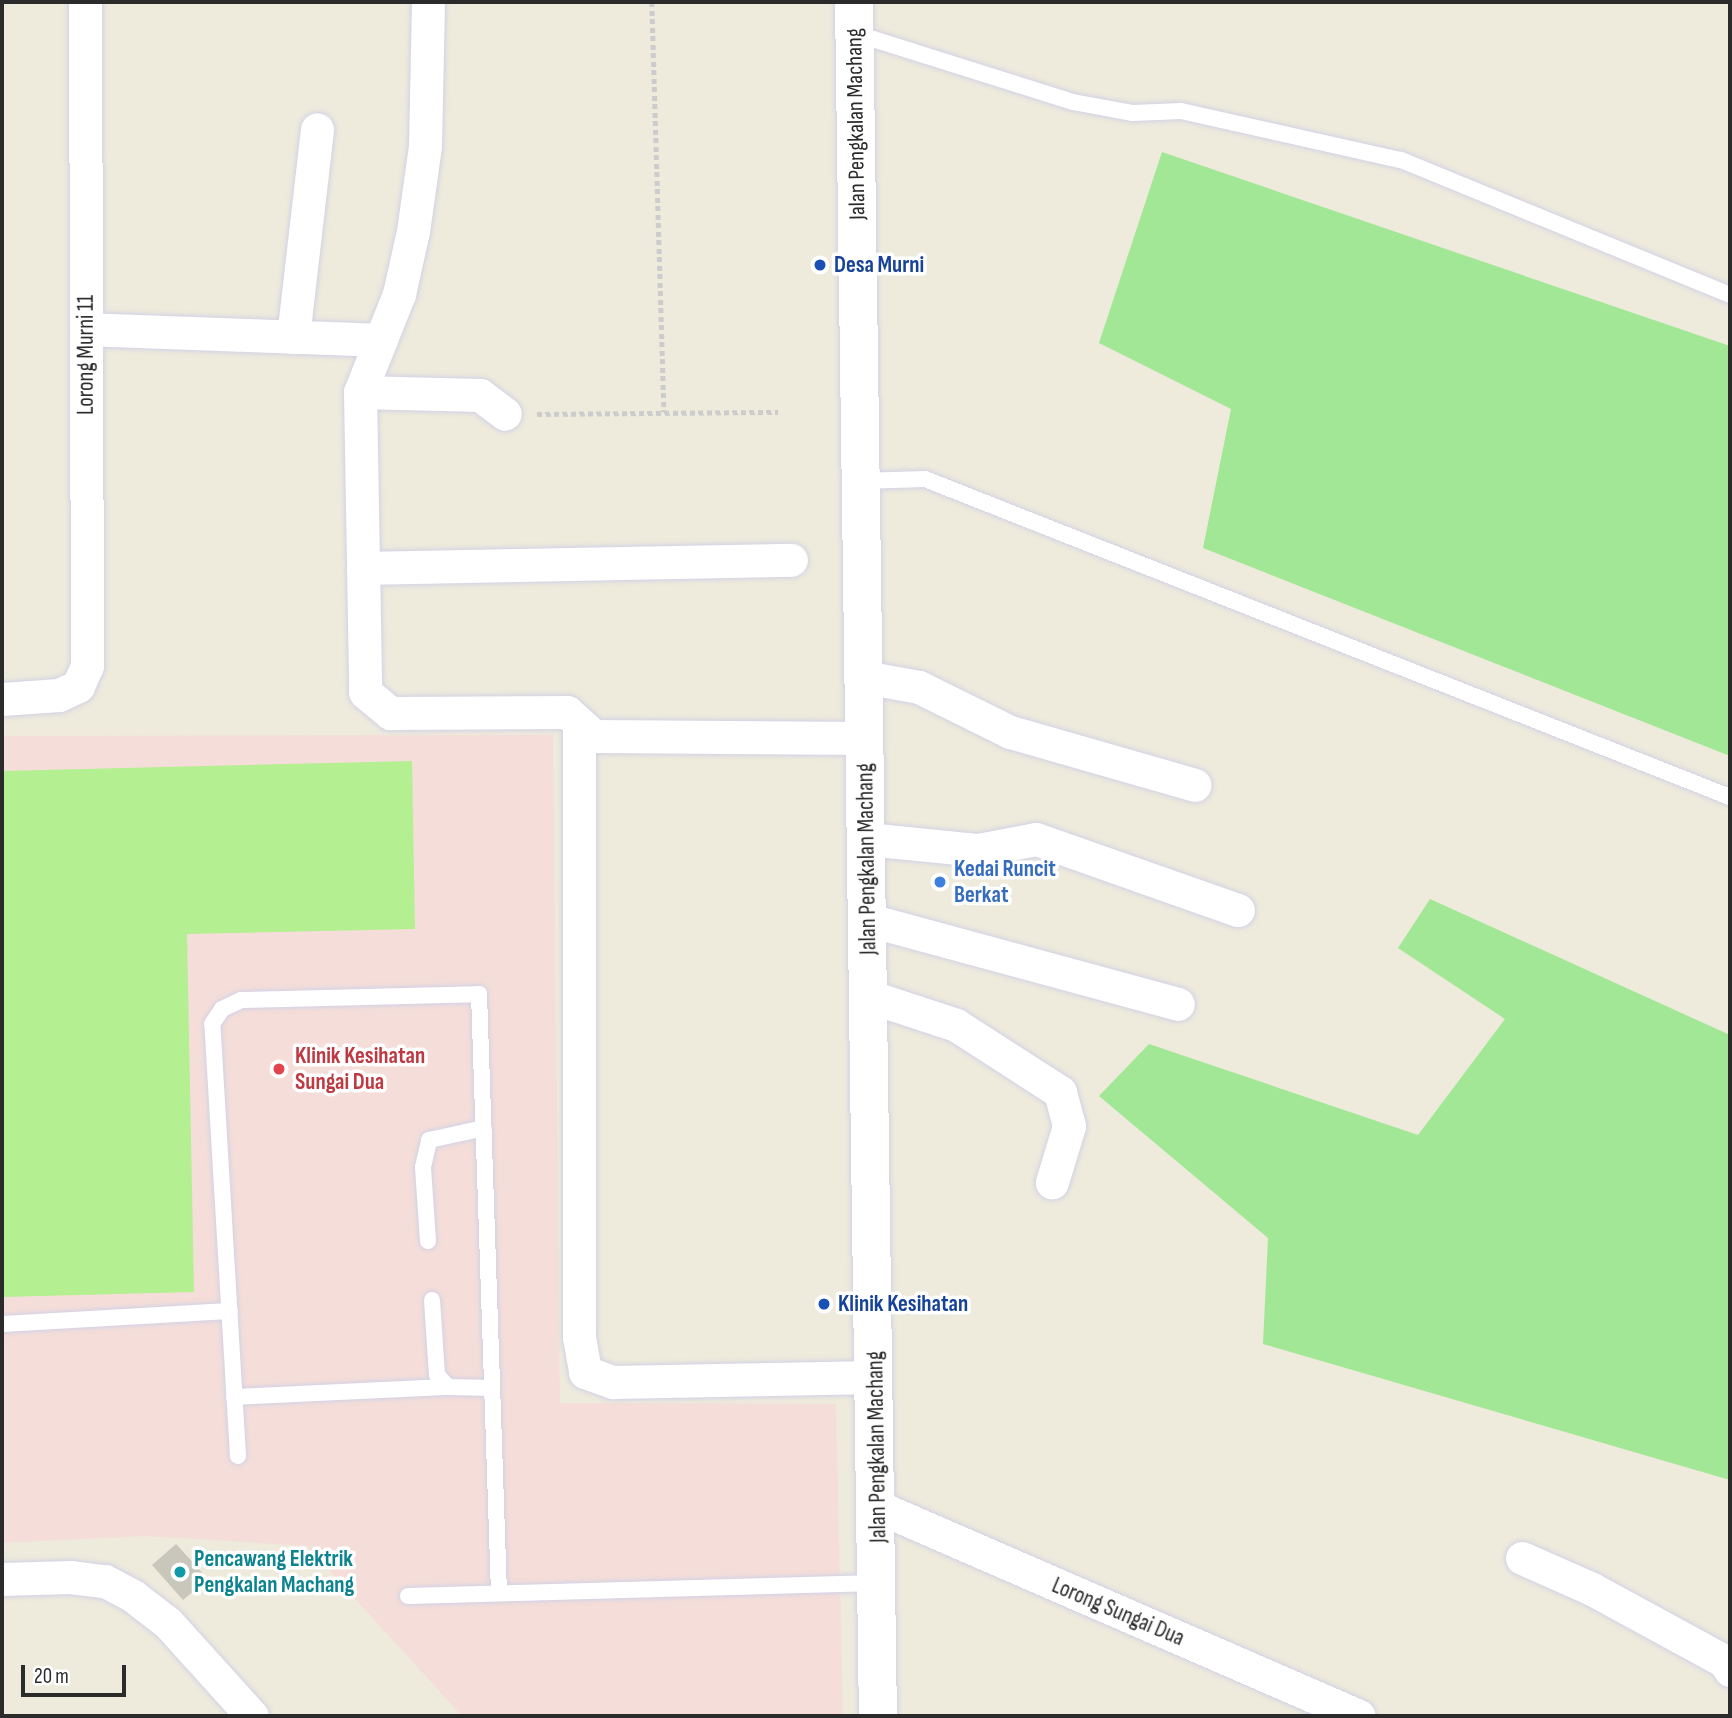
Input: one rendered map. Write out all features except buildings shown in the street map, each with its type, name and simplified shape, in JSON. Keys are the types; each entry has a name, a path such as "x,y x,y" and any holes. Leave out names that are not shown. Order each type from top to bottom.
{"main road":[{"name":"Jalan Pengkalan Machang","path":"854,17 868,996 880,1583 878,1716"}],"street":[{"name":"Lorong Murni 11","path":"2,699 60,695 78,686 86,666 85,2"},
{"path":"428,2 425,146 415,219 382,341 360,392 365,692 375,705 390,713 567,712 594,736 865,738"},
{"path":"293,337 317,129"},
{"path":"86,329 382,341"},
{"path":"360,392 480,395 505,414"},
{"path":"363,568 791,560"},
{"path":"864,677 919,687 1010,732 1195,785"},
{"path":"579,723 579,1337 585,1372 613,1382 875,1377"},
{"path":"867,839 978,850 1036,839 1238,910"},
{"path":"869,920 1178,1004"},
{"path":"868,996 956,1024 1060,1092 1069,1126 1052,1182"},
{"name":"Lorong Sungai Dua","path":"878,1507 1359,1716"},
{"path":"1522,1558 1592,1589 1724,1661 1730,1670"},
{"path":"2,1579 70,1577 105,1581 133,1596 167,1623 252,1716"}],"lane":[{"path":"854,17 1073,102 1133,113 1181,111 1401,160 1730,295"},
{"path":"861,481 925,480 1730,797"},
{"path":"238,1456 212,1024 222,1009 241,1000 480,994 499,1593"},
{"path":"428,1241 423,1167 429,1140 484,1128"},
{"path":"432,1300 437,1375 448,1387"},
{"path":"2,1324 230,1311"},
{"path":"234,1396 448,1387 492,1388"},
{"path":"408,1596 880,1583"}],"path":[{"path":"652,2 664,412"},
{"path":"505,414 778,412"}],"shaded area":[{"name":"Klinik Kesihatan Sungai Dua","path":"553,735 560,1403 836,1404 843,1716 462,1716 307,1546 145,1536 2,1543 2,736"}],"green space":[{"path":"1162,152 1730,346 1730,756 1203,548 1231,409 1099,343"},
{"path":"412,761 415,929 187,934 194,1292 2,1297 2,771"},
{"path":"1430,899 1730,1035 1730,1480 1263,1344 1268,1238 1099,1096 1149,1044 1418,1135 1505,1019 1398,948"}],"place":[{"name":"Desa Murni","path":"820,265"},
{"name":"Kedai Runcit Berkat","path":"940,882"},
{"name":"Klinik Kesihatan Sungai Dua","path":"279,1069"},
{"name":"Klinik Kesihatan","path":"824,1304"},
{"name":"Pencawang Elektrik Pengkalan Machang","path":"180,1572"}]}
